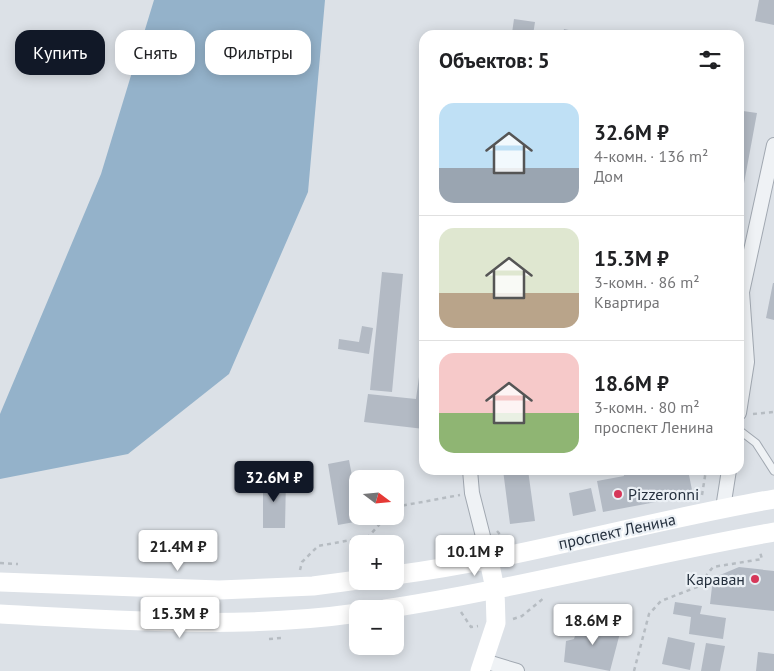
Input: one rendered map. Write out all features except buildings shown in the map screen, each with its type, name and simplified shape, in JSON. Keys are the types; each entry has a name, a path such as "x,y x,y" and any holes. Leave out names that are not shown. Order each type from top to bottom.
{"main road":[{"name":"проспект Ленина","path":"404,574 490,560 723,508 774,499"},
{"name":"проспект Ленина","path":"404,606 445,600 774,532"},
{"path":"482,666 496,623 495,589 490,560"},
{"path":"0,582 219,590 303,586 349,581"},
{"path":"0,614 219,622 297,620 349,614"}],"street":[{"path":"744,275 774,145"},
{"path":"744,332 747,362 744,401"},
{"path":"470,475 472,493 490,560"},
{"path":"723,508 729,475"},
{"path":"482,666 517,671"}],"lane":[{"path":"744,434 756,443 774,472"}],"path":[{"path":"744,414 774,412"},
{"path":"404,505 472,493"},
{"path":"299,572 302,562 318,546 368,536 378,525"},
{"path":"634,671 649,614 661,601 697,587 713,567 762,560 759,545"},
{"path":"0,563 20,564"}],"water":[{"path":"154,0 325,0 308,192 229,374 128,454 0,479 0,414 101,174 131,75 195,75 195,30 145,30"}],"place":[{"name":"Pizzeronni","path":"618,494"},
{"name":"Караван","path":"755,579"}]}
